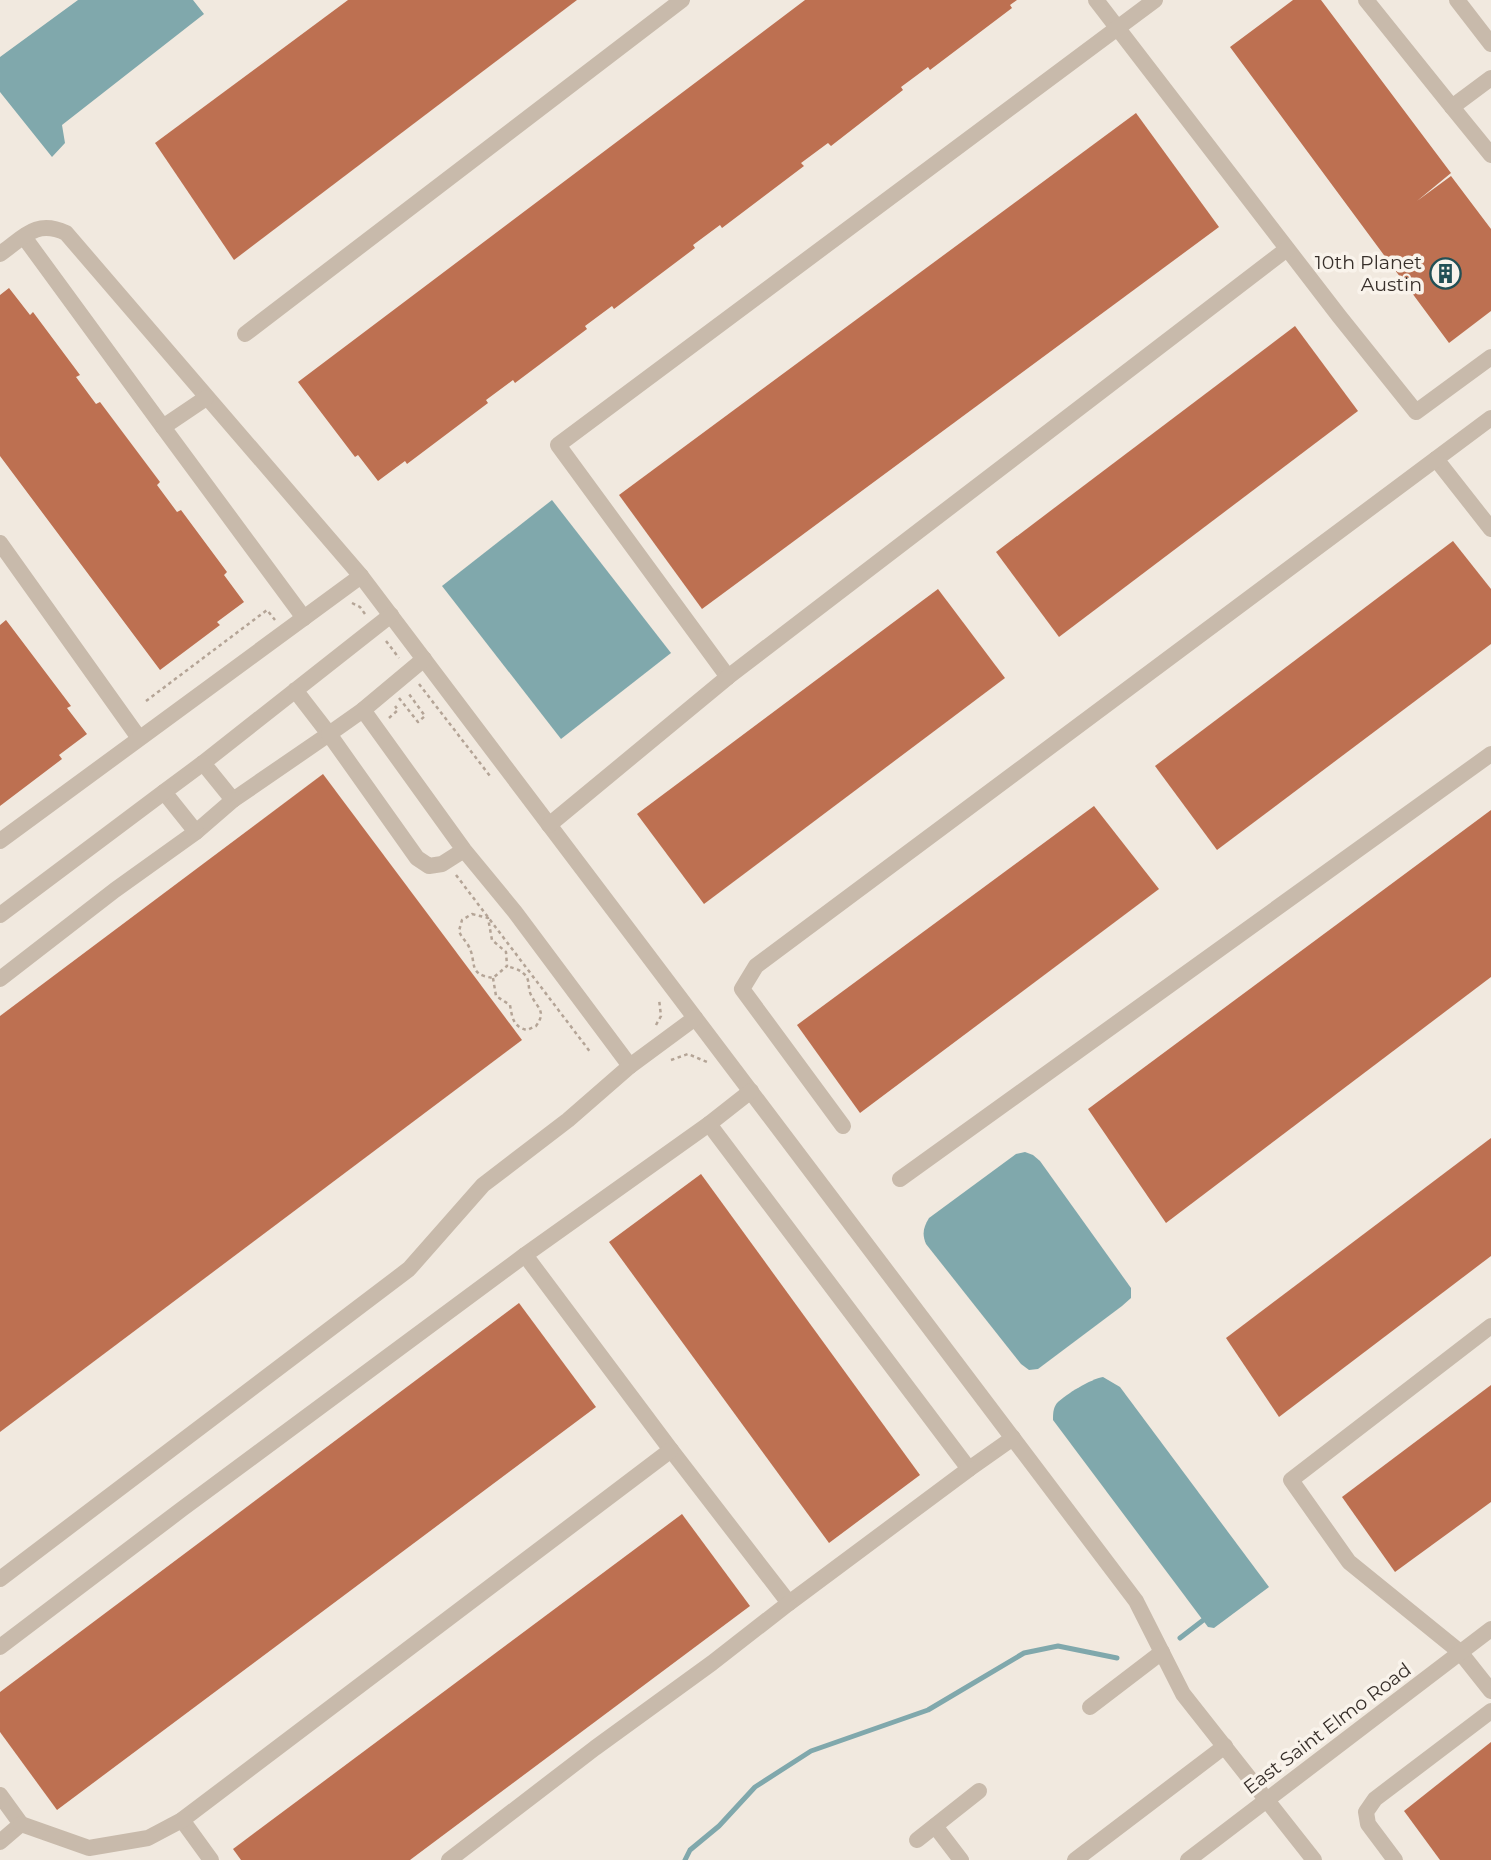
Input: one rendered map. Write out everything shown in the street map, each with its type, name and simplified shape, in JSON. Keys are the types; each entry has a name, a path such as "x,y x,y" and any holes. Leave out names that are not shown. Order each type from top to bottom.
{"street":[{"path":"245,334 682,0"},
{"path":"1096,0 1416,412 1491,357"},
{"path":"728,677 558,445 1155,0"},
{"path":"1366,0 1491,155"},
{"path":"1457,0 1491,44"},
{"path":"1452,107 1491,78"},
{"path":"0,254 40,227 53,227 66,233 361,576 1136,1601 1183,1694 1314,1860"},
{"path":"24,237 304,618"},
{"path":"550,825 728,677 1287,249"},
{"path":"163,427 206,398"},
{"path":"842,1126 742,989 756,966 1491,418"},
{"path":"1436,459 1491,530"},
{"path":"2,549 139,738"},
{"path":"0,841 361,576"},
{"path":"0,915 202,763 391,615"},
{"path":"0,979 95,905 196,832 233,800 363,710 424,659"},
{"path":"295,690 417,858 429,866 442,864 464,850"},
{"path":"363,710 464,850 515,912 630,1066"},
{"path":"900,1179 1491,754"},
{"path":"202,763 233,800"},
{"path":"164,792 196,832"},
{"path":"0,1579 409,1269 483,1185 568,1120 630,1066 695,1018"},
{"path":"0,1647 171,1516 751,1091"},
{"path":"709,1124 969,1469"},
{"path":"525,1255 789,1603"},
{"path":"1491,1326 1291,1480 1349,1562 1460,1653 1491,1691"},
{"path":"449,1860 595,1748 1013,1438"},
{"path":"0,1795 21,1825 89,1848 148,1838 182,1820 671,1450"},
{"name":"East Saint Elmo Road","path":"1188,1860 1491,1629"},
{"path":"1090,1707 1162,1652"},
{"path":"1395,1860 1368,1824 1366,1812 1375,1799 1491,1712"},
{"path":"1075,1860 1225,1746"},
{"path":"917,1840 979,1791"},
{"path":"182,1820 212,1860"},
{"path":"0,1842 21,1825"},
{"path":"935,1826 961,1860"}],"path":[{"path":"347,603 360,607 366,617"},
{"path":"146,701 267,610 275,620"},
{"path":"379,638 387,641 400,662"},
{"path":"416,682 496,783"},
{"path":"383,722 398,710 391,701 397,696 418,722 425,716 403,686"},
{"path":"452,870 591,1053"},
{"path":"488,918 478,914 467,916 459,926 459,931 470,948 478,974 494,978"},
{"path":"488,918 492,940 506,952 507,966"},
{"path":"494,978 507,966"},
{"path":"494,978 496,996 510,1005 512,1019 517,1026 527,1030 536,1026 542,1016 541,1009 531,996 527,976 507,966"},
{"path":"650,1032 661,1016 659,999"},
{"path":"671,1060 683,1054 693,1055 703,1059 712,1069"}],"water":[{"path":"78,0 193,0 204,14 62,125 65,143 52,157 0,92 0,57"},
{"path":"552,500 671,653 561,739 442,586"},
{"path":"1025,1152 1040,1161 1131,1288 1131,1298 1122,1306 1038,1369 1029,1370 1021,1364 926,1244 924,1234 929,1218 1016,1154"},
{"path":"1103,1377 1120,1387 1269,1587 1214,1628 1208,1627 1053,1420 1055,1407 1061,1399"}],"building":[{"path":"348,0 577,0 234,260 155,143"},
{"path":"805,0 1017,0 1010,5 1012,8 930,70 928,67 901,87 903,90 831,146 828,143 801,163 804,166 722,228 720,225 693,245 695,248 614,309 612,306 585,326 587,329 515,383 513,380 486,400 488,403 407,464 405,461 378,481 358,455 355,457 298,382"},
{"path":"1293,0 1321,0 1451,173 1417,201 1451,176 1491,229 1491,311 1449,343 1230,47"},
{"path":"1136,113 1219,227 702,609 619,495"},
{"path":"9,288 30,315 33,312 80,375 76,377 96,404 100,402 160,482 157,485 177,512 181,510 227,572 224,575 244,602 217,622 220,625 160,670 0,456 0,295"},
{"path":"1295,326 1358,411 1059,637 996,552"},
{"path":"1453,541 1491,589 1491,644 1217,850 1155,766"},
{"path":"938,589 1005,678 704,904 637,814"},
{"path":"6,620 71,706 67,708 87,734 59,755 62,759 0,806 0,625"},
{"path":"323,774 522,1040 0,1432 0,1016"},
{"path":"1094,806 1159,889 860,1113 797,1025"},
{"path":"1491,810 1491,977 1166,1223 1088,1109"},
{"path":"1491,1138 1491,1256 1279,1417 1226,1338"},
{"path":"701,1174 920,1475 829,1543 609,1242"},
{"path":"519,1303 596,1407 57,1810 0,1732 0,1692"},
{"path":"1491,1385 1491,1502 1395,1572 1342,1497"},
{"path":"682,1514 750,1606 410,1860 241,1860 233,1849"},
{"path":"1491,1742 1491,1860 1440,1860 1404,1811"}],"waterway":[{"path":"1180,1638 1206,1618"},
{"path":"685,1860 690,1850 719,1826 755,1787 811,1751 928,1710 1024,1653 1058,1646 1117,1658"}],"place":[{"name":"10th Planet Austin","path":"1445,273"}]}
